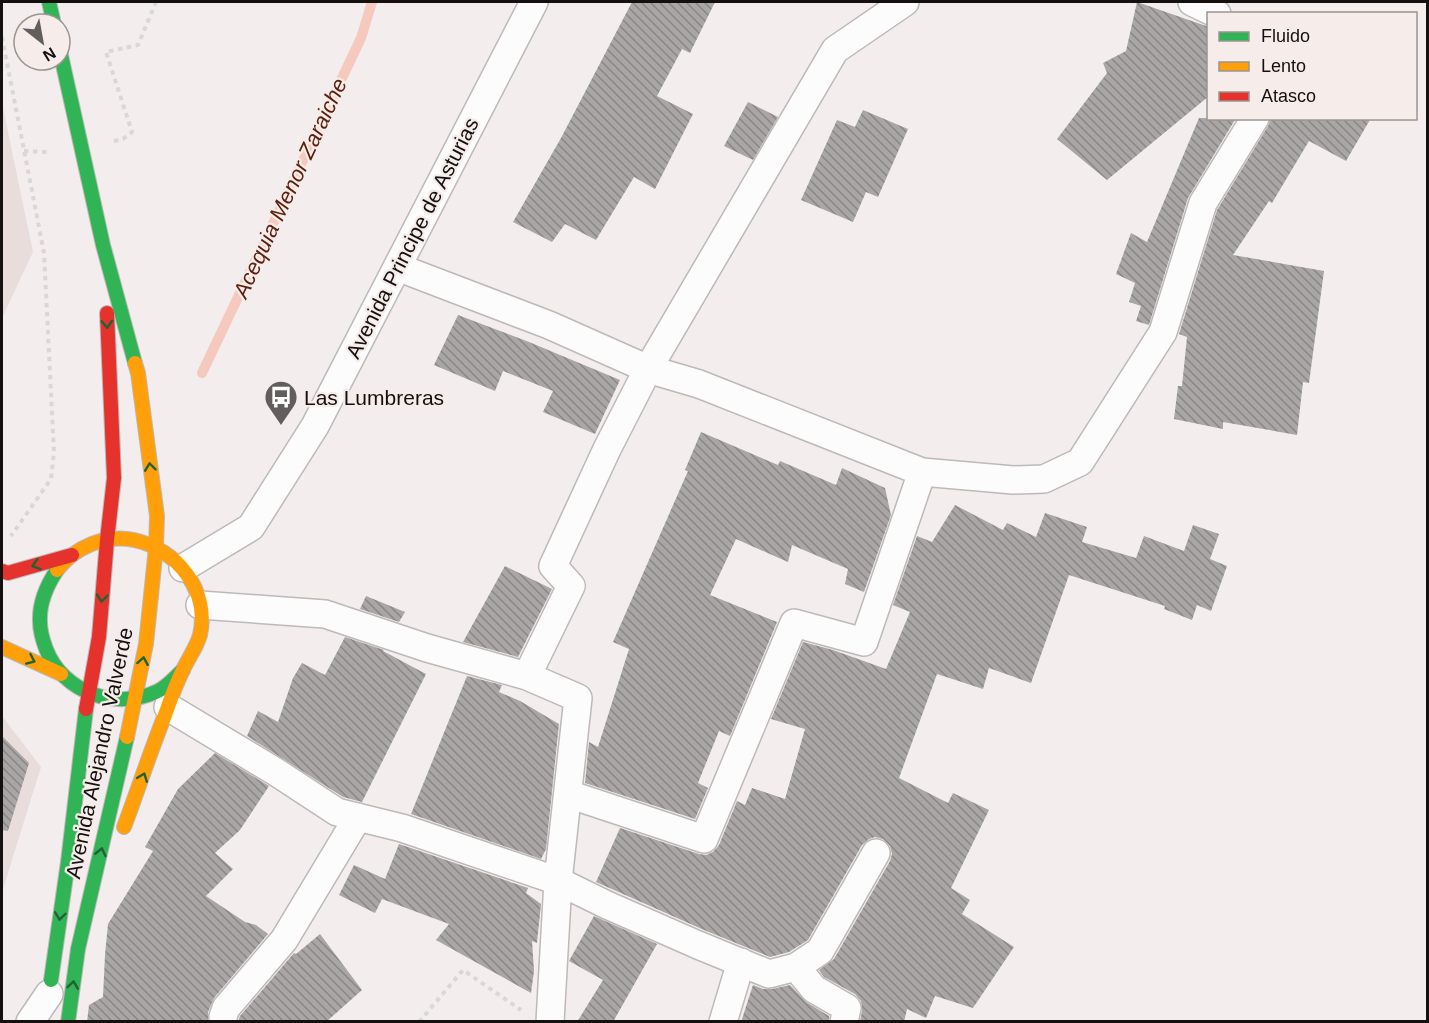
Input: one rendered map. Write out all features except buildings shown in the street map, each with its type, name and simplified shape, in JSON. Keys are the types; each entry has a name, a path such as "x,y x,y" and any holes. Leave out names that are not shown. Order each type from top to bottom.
{"main road":[{"name":"Avenida Alejandro Valverde","path":"65,72 103,245 138,373 157,516 146,644 136,698 78,949 68,1022"},
{"name":"Avenida Alejandro Valverde","path":"46,1022 88,693 99,637 114,478 103,245"},
{"path":"78,949 168,707 183,669 195,650 201,628 200,605 194,585 183,568 171,556 156,547 132,539 107,540 89,545 72,555 53,574 42,599 39,625 46,651 61,674 73,685 88,693 111,699 136,698 162,688 183,669"},
{"path":"2,571 8,573 72,555"},
{"path":"2,647 61,674"}],"street":[{"name":"Avenida Principe de Asturias","path":"183,568 251,527 315,426 534,2"},
{"path":"527,676 571,586 553,566 607,449 648,369 835,50 905,2"},
{"path":"1192,2 1213,12"},
{"path":"397,267 549,326 648,369 699,384 922,472 1013,480 1044,480 1080,462 1163,332 1203,203 1254,120"},
{"path":"567,794 704,839 794,623 864,642 922,472"},
{"path":"200,605 325,614 427,648 527,676 578,698 558,881 539,1018"},
{"path":"168,707 337,812 402,828 558,881 617,909 769,974 795,967 820,951 876,853"},
{"path":"223,1017 226,1008 284,940 358,817"},
{"path":"723,1022 741,962"},
{"path":"795,967 814,990 848,1008 844,1022"},
{"path":"30,1022 49,994"}],"path":[{"path":"123,139 132,132 106,52 138,45 156,2"},
{"path":"2,37 44,253 54,452 51,479 12,535 2,539"},
{"path":"24,151 50,152"},
{"path":"419,1022 463,970 539,1018"}],"shaded area":[{"path":"2,103 33,252 2,318"},
{"path":"2,716 41,767 2,892"}],"waterway":[{"name":"Acequia Menor Zaraiche","path":"202,373 361,38 372,2"}],"traffic: fast":[{"path":"49,2 51,12"},
{"path":"65,72 103,245 135,363"},
{"path":"57,570 42,602 40,625 46,649 54,664 65,677 78,687 93,694 125,699 142,697 158,691 183,670"},
{"path":"51,980 86,709"},
{"path":"68,1022 78,949 127,737"}],"traffic: slow":[{"path":"127,737 146,644 157,516 135,363"},
{"path":"57,570 73,555 91,544 112,539 134,540 164,552 176,562 187,574 200,603 202,619 200,635 175,688 124,827"},
{"path":"2,647 61,674"}],"traffic: jam":[{"path":"86,709 99,637 114,478 107,313"},
{"path":"2,571 8,573 72,555"}],"place":[{"name":"Las Lumbreras","path":"281,426"}]}
